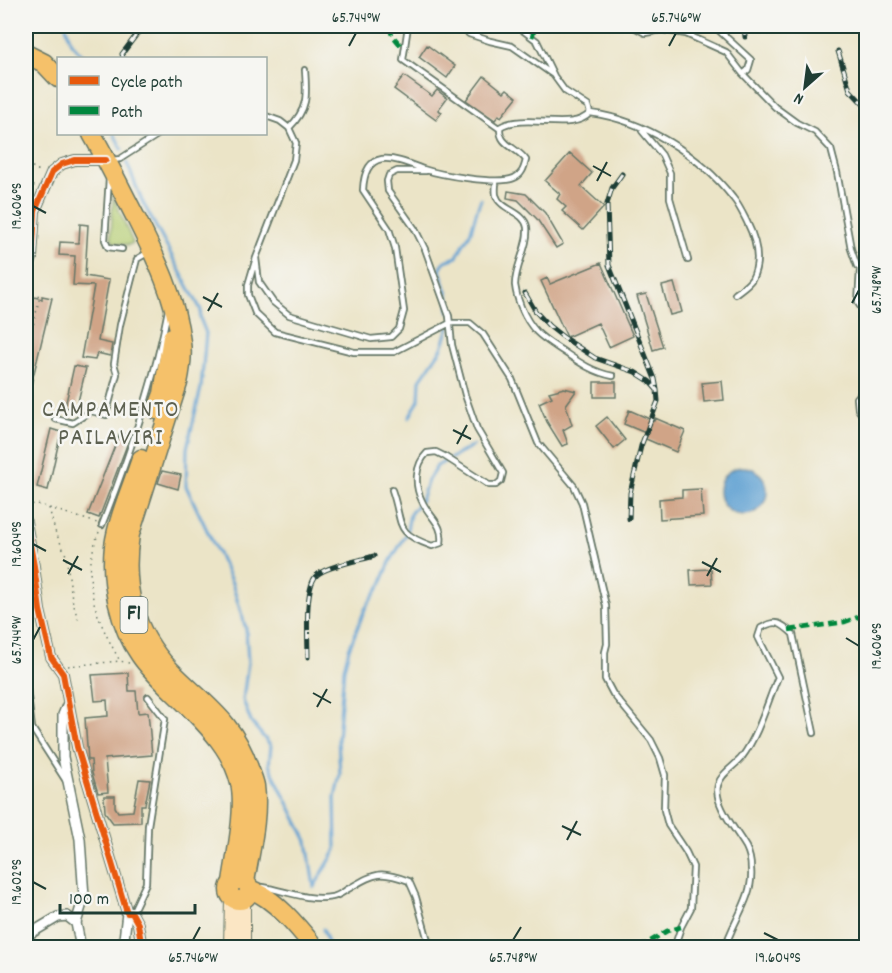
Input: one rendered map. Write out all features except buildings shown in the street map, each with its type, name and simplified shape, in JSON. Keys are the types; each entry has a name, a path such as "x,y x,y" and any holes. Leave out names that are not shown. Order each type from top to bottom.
{"highway":[{"path":"28,57 44,63 57,77"},
{"name":"F1","path":"93,135 152,250 173,306 181,341 182,364 178,383 130,534 127,554 128,584 133,613 147,641 169,669 227,724 244,751 255,785 255,804 242,889"},
{"path":"242,889 259,892 271,901 307,943"}],"main road":[{"path":"231,948 242,889"},
{"path":"242,889 243,948"}],"street":[{"path":"26,276 32,258 35,211 52,172 62,164 75,160 108,163"},
{"path":"26,522 40,610 51,657 63,674 77,747 129,913 138,924 142,948"},
{"path":"68,701 63,715 63,757 80,839 84,897 76,923 81,948"},
{"path":"123,948 129,913"},
{"path":"26,919 29,933 58,917 67,916 76,923"}],"lane":[{"path":"408,26 403,60 500,129"},
{"path":"459,26 470,34 512,46 554,76"},
{"path":"517,26 537,41 554,76 565,91 588,105 590,113"},
{"path":"632,26 645,33 662,30 686,34 726,52 743,74 775,106 797,123 815,132 831,149 851,249 857,266 867,273"},
{"path":"714,26 751,60 748,70 743,74"},
{"path":"867,58 867,63"},
{"path":"289,128 307,100 305,70"},
{"path":"392,490 400,526 406,535 432,546 441,543 440,527 421,500 417,482 418,465 427,453 436,452 444,456 489,485 496,485 501,481 503,473 477,429 465,395 452,345 450,323 425,249 415,229 388,191 389,175 397,171 434,171 496,181 516,178 524,170 526,160 520,151 505,143 500,135 500,129 508,122 519,120 576,122 590,113"},
{"path":"590,113 606,115 657,136 700,163 734,199 753,234 758,259 751,280 735,294"},
{"path":"267,116 280,121 289,128 296,142 294,160 256,258 248,285 248,295 255,313 275,332 354,352 394,352 450,323 470,323 483,334 512,380 537,443 574,486 582,503 606,606 606,679 613,694 651,740 660,758 664,775 664,810 668,825 693,867 691,908 674,948"},
{"path":"640,128 662,155 670,173 670,198 688,260"},
{"path":"122,249 108,247 105,240 108,163 120,159 157,135"},
{"path":"256,258 259,282 273,302 290,315 371,339 391,337 399,329 404,311 395,248 388,229 363,190 363,181 366,171 377,160 390,158 404,160 434,171"},
{"path":"496,181 496,196 522,217 527,226 515,284 516,297 526,321 535,333 580,364 599,373 613,376"},
{"path":"55,419 73,423 91,411 106,415 117,374 114,364 120,325 137,259 152,250"},
{"path":"860,269 858,303 867,315"},
{"path":"102,525 142,418 173,306"},
{"path":"867,387 857,398 858,408 867,422"},
{"path":"725,948 747,899 752,871 747,849 730,825 718,795 718,784 726,772 742,757 756,731 778,676 758,637 761,628 770,622 781,624 793,634 814,733"},
{"path":"26,681 32,728 69,786"},
{"path":"129,913 146,883 148,826 165,719 148,697"},
{"path":"242,889 273,889 300,897 335,897 366,878 378,873 388,873 409,881 416,897 430,948"}],"path":[{"path":"26,157 29,165 50,177"},
{"path":"26,292 40,296 26,356"},
{"path":"26,394 32,397"},
{"path":"26,505 37,504 49,507 102,525 92,548 91,596 100,625 120,661"},
{"path":"49,507 55,531 66,555 72,599 79,623"},
{"path":"58,667 120,661 130,663"}],"green space":[{"path":"113,196 133,243 128,245 113,242 111,236"}],"water":[{"path":"738,467 748,467 760,474 767,486 767,496 760,508 748,515 738,515 723,504 719,496 719,486 730,471"}],"waterway":[{"path":"66,26 71,43 84,57"},
{"path":"115,135 122,149"},
{"path":"127,163 142,201 201,310 200,318 206,333 201,388 187,448 186,486 232,583 246,629 248,662 243,700 251,722 271,746 269,765 307,841 314,887"},
{"path":"449,312 448,295 440,270 445,261 457,257 471,231 481,199"},
{"path":"409,418 419,400 420,380 442,348 449,327"},
{"path":"314,887 336,850 335,797 340,774 338,739 344,668 349,649 365,609 381,584 390,562 406,535 410,514 421,500 428,480 437,466 474,445"},
{"path":"323,929 330,948"}],"railway":[{"path":"123,57 122,54 143,26"},
{"path":"744,26 745,37"},
{"path":"838,51 850,90 866,107"},
{"path":"622,174 612,188 607,204 609,265 655,379 657,390"},
{"path":"525,293 536,312 563,337 595,358 635,372 649,381 657,390 658,401 641,446 630,493 629,519"},
{"path":"308,657 308,601 313,581 317,575 328,569 374,556"}],"marked path":[{"path":"389,26 392,35 403,48"},
{"path":"532,37 536,26"},
{"path":"789,630 845,622 866,614"},
{"path":"639,948 667,931 681,927"}],"cycle path":[{"path":"26,276 32,258 35,211 52,172 62,164 75,160 106,160"},
{"path":"26,522 40,610 51,657 63,674 77,747 127,913 132,913 138,924 142,948"}],"district":[{"name":"CAMPAMENTO PAILAVIRI","path":"111,425"}]}
